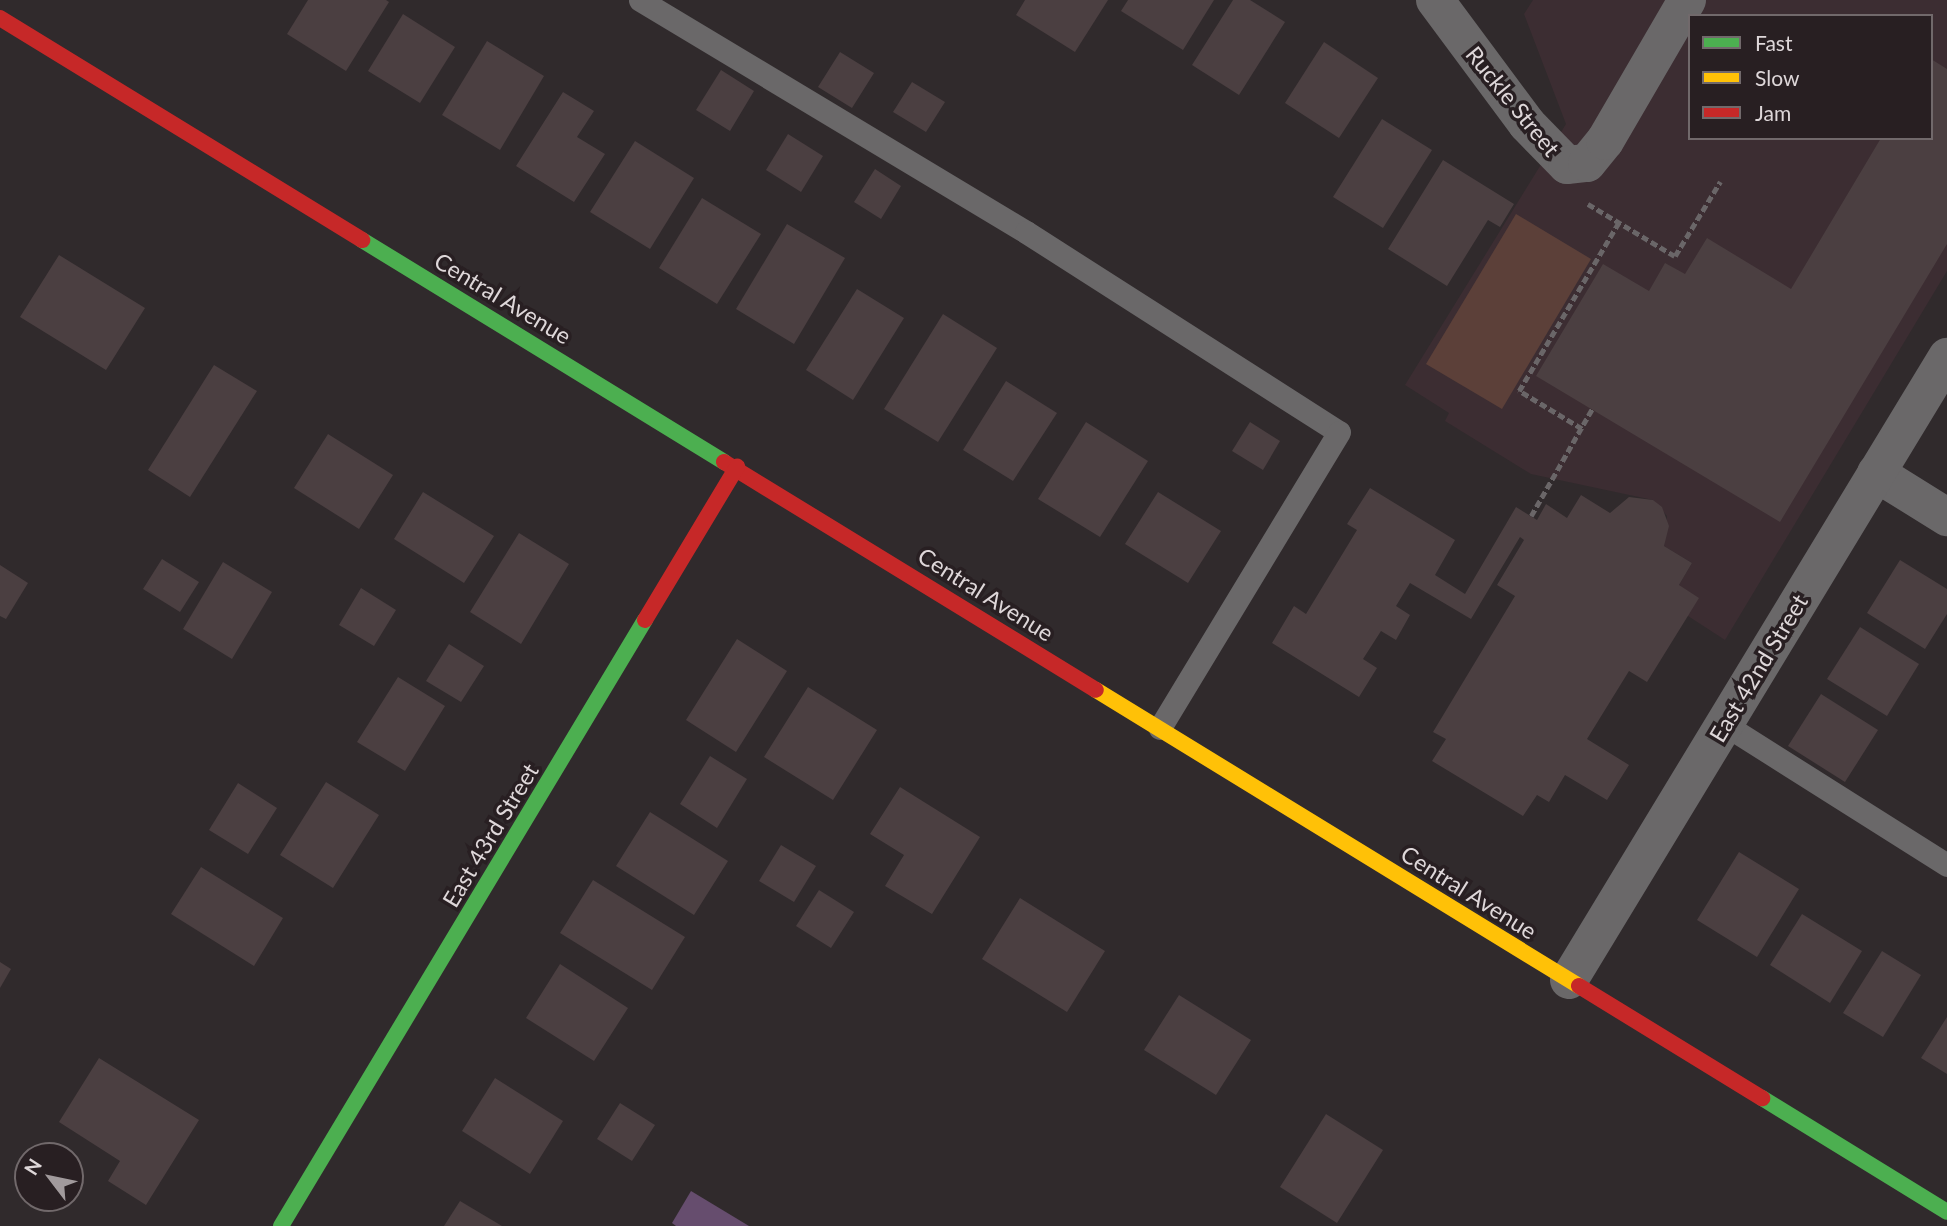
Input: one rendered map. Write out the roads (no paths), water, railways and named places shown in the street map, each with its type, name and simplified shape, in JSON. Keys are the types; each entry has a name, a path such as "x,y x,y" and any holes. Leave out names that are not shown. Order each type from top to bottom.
{"main road":[{"name":"Central Avenue","path":"0,18 737,467 1947,1212"},
{"name":"East 43rd Street","path":"281,1226 737,467"}],"street":[{"name":"Ruckle Street","path":"1435,0 1534,133 1567,165 1587,163 1605,141 1649,72 1687,0"},
{"name":"East 42nd Street","path":"1569,980 1947,357"},
{"path":"1876,473 1947,517"}],"lane":[{"path":"640,0 1026,232 1339,432 1160,728"},
{"path":"1724,724 1947,865"}]}
